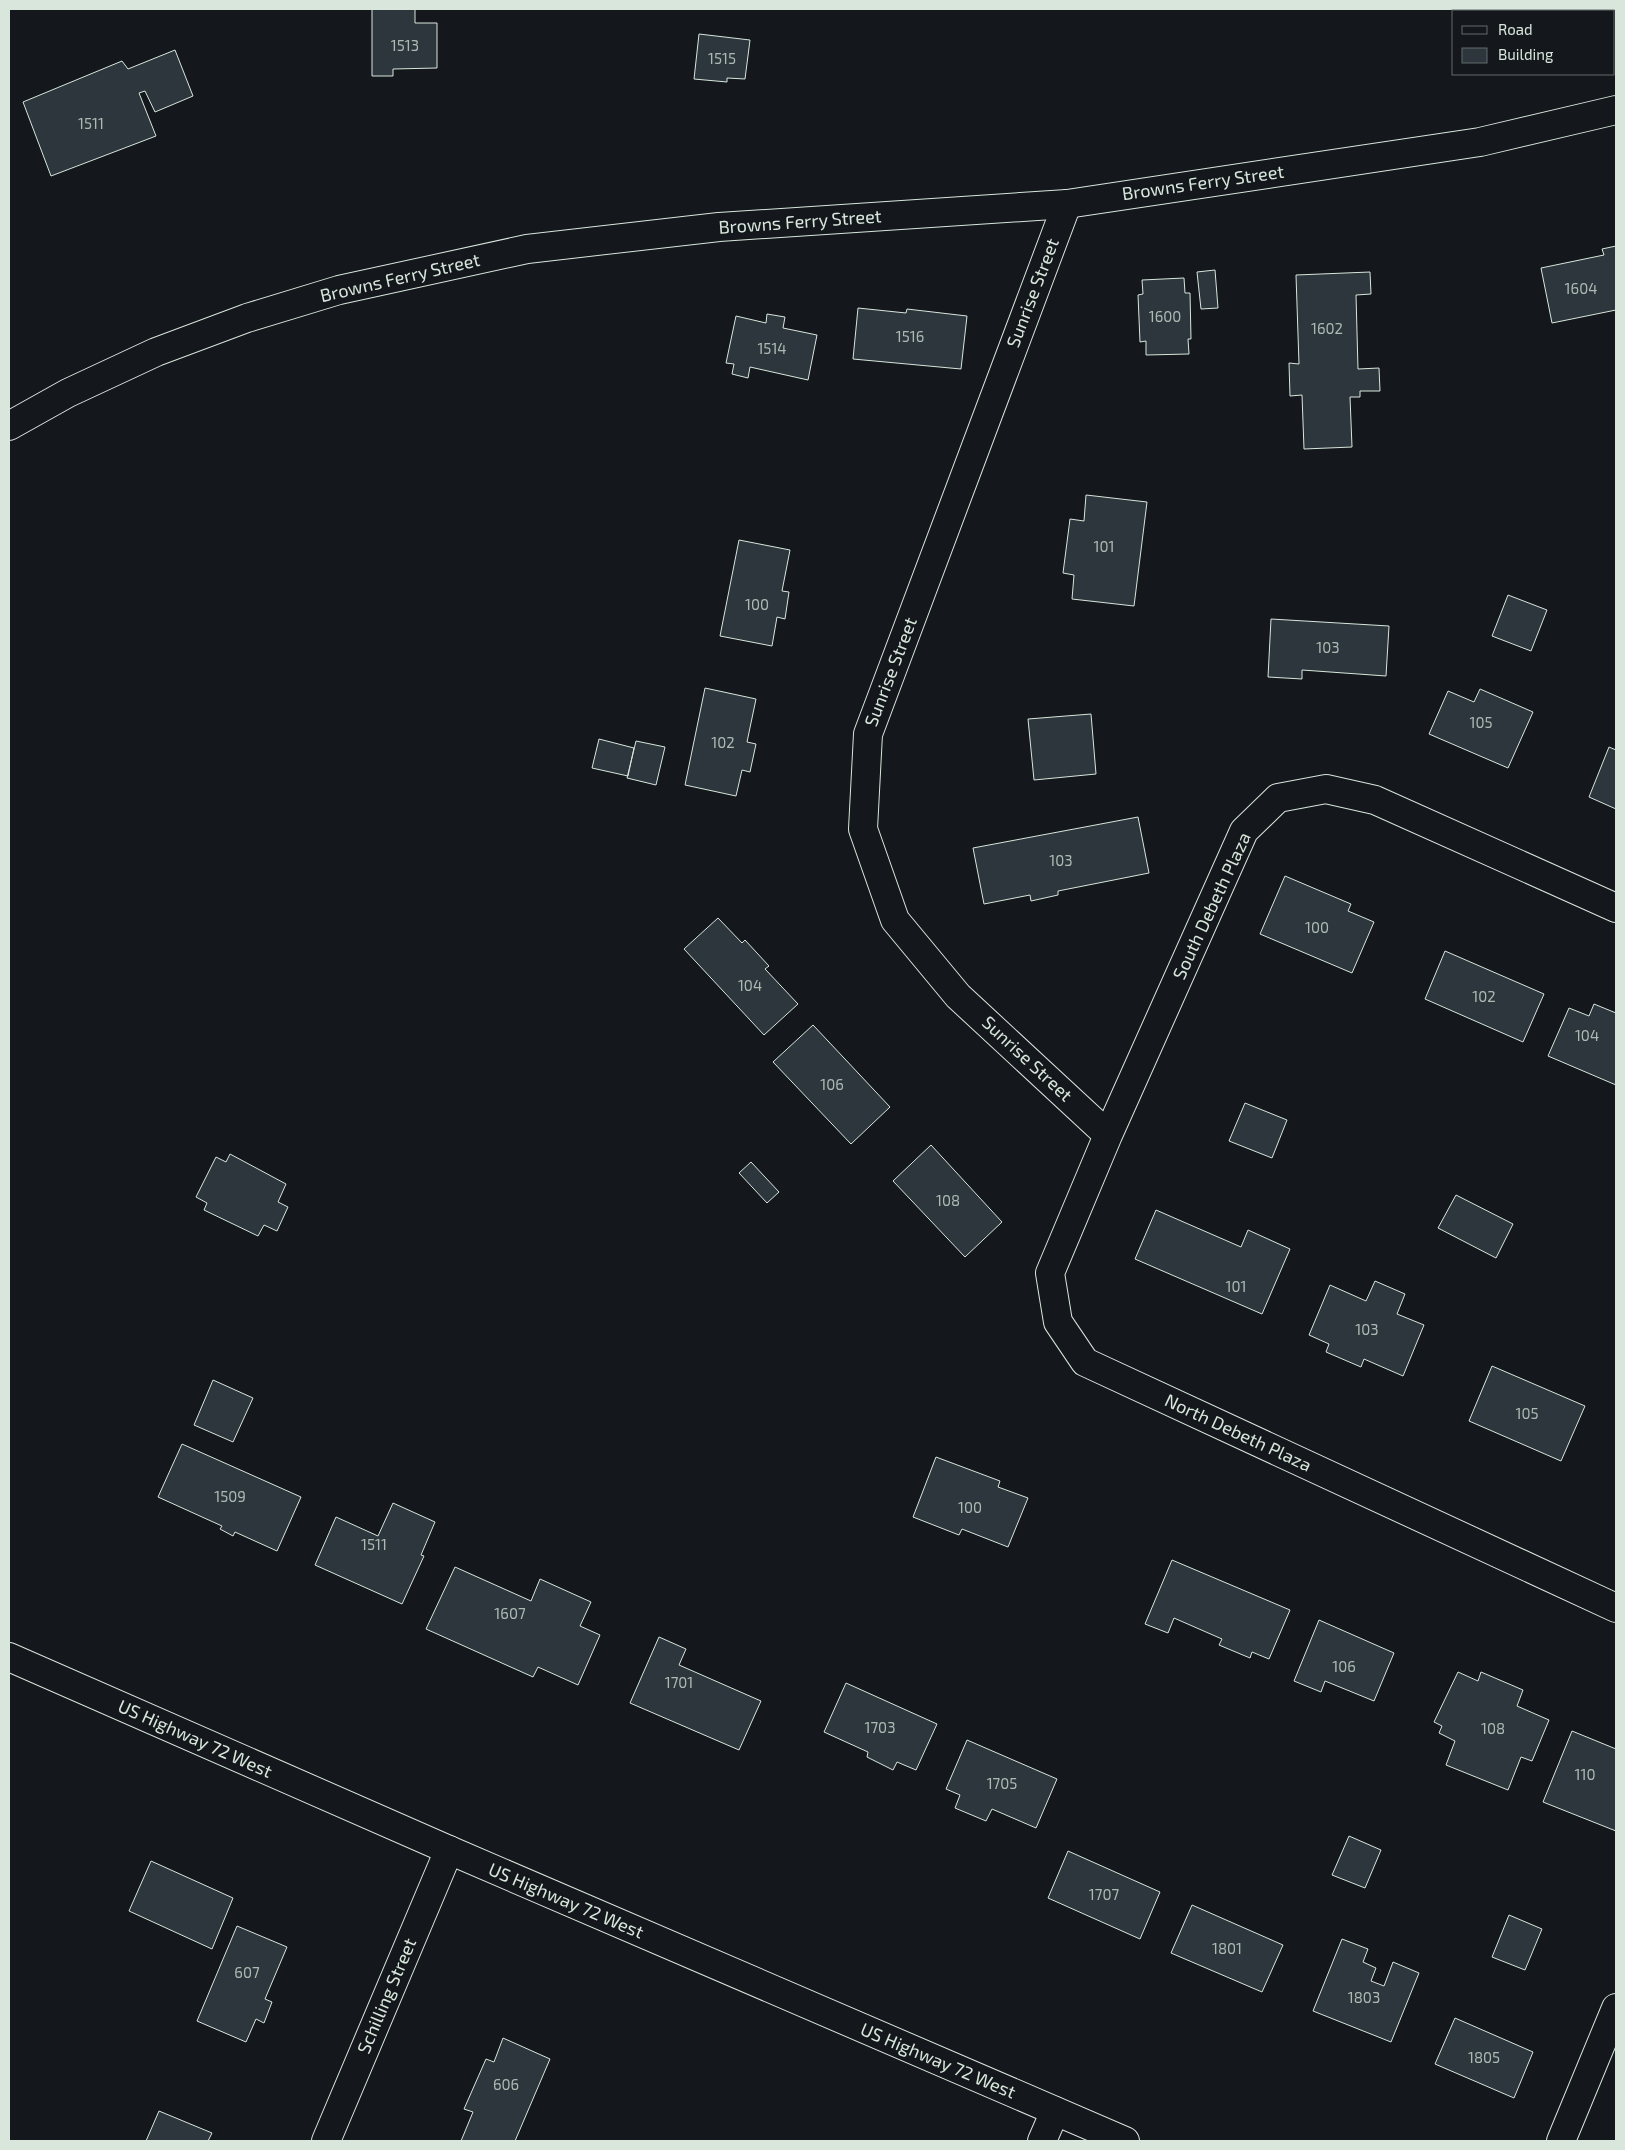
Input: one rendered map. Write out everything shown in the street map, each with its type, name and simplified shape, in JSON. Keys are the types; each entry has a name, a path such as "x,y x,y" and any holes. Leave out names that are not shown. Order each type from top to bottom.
{"main road":[{"name":"Browns Ferry Street","path":"9,426 68,393 156,352 246,318 339,290 527,249 720,227 1067,204 1480,142 1616,110"},
{"name":"Sunrise Street","path":"1067,204 868,734 863,829 895,920 958,996 1108,1135"},
{"name":"South Debeth Plaza","path":"1108,1135 1244,831 1278,798 1326,789 1375,800 1616,908"},
{"name":"North Debeth Plaza","path":"1108,1135 1050,1273 1058,1322 1085,1362 1616,1608"},
{"name":"US Highway 72 West","path":"9,1657 449,1850 1125,2141"},
{"name":"Schilling Street","path":"326,2141 449,1850"},
{"path":"1561,2141 1616,2008"},
{"path":"1042,2141 1055,2110"}],"building":[{"path":"372,9 415,9 415,23 437,23 437,68 393,69 393,76 372,76"},
{"path":"699,34 750,40 745,79 727,78 727,82 694,79"},
{"path":"175,50 193,96 155,112 145,91 139,93 156,136 51,176 23,102 122,61 128,69"},
{"path":"1616,246 1616,310 1552,323 1541,268 1604,255 1602,249"},
{"path":"1215,270 1218,308 1201,309 1197,272"},
{"path":"1370,272 1371,294 1356,295 1358,369 1379,368 1380,391 1360,391 1360,397 1350,397 1352,447 1304,449 1302,395 1290,396 1289,363 1299,364 1296,275"},
{"path":"1184,278 1185,293 1190,293 1191,339 1188,339 1189,354 1146,355 1146,341 1140,342 1138,295 1143,294 1142,280"},
{"path":"858,308 906,313 907,309 967,316 961,369 853,359"},
{"path":"767,314 785,317 783,328 817,335 808,380 750,367 748,378 732,374 734,364 726,363 736,316 766,323"},
{"path":"1086,495 1147,502 1134,606 1072,599 1074,575 1063,573 1070,519 1084,521"},
{"path":"739,540 790,550 782,591 789,592 785,619 777,617 772,646 720,636"},
{"path":"1508,595 1547,610 1531,651 1492,636"},
{"path":"1271,619 1389,626 1386,676 1302,670 1302,679 1268,677"},
{"path":"705,688 756,699 747,742 756,744 750,772 742,770 736,796 685,785"},
{"path":"1480,689 1533,712 1508,768 1429,734 1448,691 1474,702"},
{"path":"1091,714 1096,774 1034,780 1028,719"},
{"path":"599,739 634,748 628,776 592,768"},
{"path":"636,741 665,747 656,785 627,778"},
{"path":"1609,747 1616,750 1616,809 1589,797"},
{"path":"1138,817 1149,873 1058,891 1058,895 1031,901 1030,895 984,904 973,848"},
{"path":"1285,876 1351,904 1348,911 1374,922 1352,973 1260,934"},
{"path":"718,918 742,943 745,940 769,966 765,969 798,1004 764,1035 684,949"},
{"path":"1445,951 1544,994 1523,1042 1425,999"},
{"path":"1594,1004 1616,1013 1616,1085 1548,1056 1569,1008 1589,1016"},
{"path":"813,1025 890,1107 851,1144 773,1062"},
{"path":"1245,1103 1287,1120 1272,1158 1229,1141"},
{"path":"931,1145 1002,1222 965,1257 893,1181"},
{"path":"230,1154 286,1184 278,1202 288,1207 277,1231 264,1225 258,1236 204,1210 207,1203 196,1197 216,1157 226,1162"},
{"path":"751,1162 779,1192 767,1203 739,1173"},
{"path":"1456,1195 1513,1224 1496,1258 1438,1228"},
{"path":"1156,1210 1241,1247 1248,1230 1290,1249 1262,1314 1135,1259"},
{"path":"1375,1281 1405,1294 1397,1314 1424,1325 1403,1376 1364,1359 1361,1367 1326,1352 1329,1344 1309,1335 1330,1285 1366,1301"},
{"path":"1492,1366 1585,1406 1561,1461 1469,1421"},
{"path":"213,1380 253,1398 233,1442 194,1425"},
{"path":"182,1444 301,1497 277,1551 235,1532 233,1536 220,1529 222,1526 158,1497"},
{"path":"936,1457 1000,1481 998,1487 1028,1498 1008,1547 962,1529 959,1535 913,1517"},
{"path":"393,1503 435,1522 421,1555 424,1556 402,1604 315,1565 336,1517 378,1536"},
{"path":"1172,1560 1290,1610 1269,1659 1252,1652 1250,1658 1219,1645 1222,1639 1174,1618 1168,1633 1145,1624"},
{"path":"455,1567 531,1601 540,1579 591,1602 580,1626 600,1635 578,1685 538,1667 533,1677 426,1629"},
{"path":"1319,1620 1394,1653 1374,1701 1325,1681 1321,1692 1294,1681"},
{"path":"659,1637 686,1649 679,1665 761,1701 739,1750 630,1703"},
{"path":"1458,1672 1478,1681 1481,1672 1523,1690 1517,1706 1549,1720 1532,1761 1521,1757 1508,1790 1446,1765 1455,1741 1439,1733 1442,1726 1434,1722"},
{"path":"846,1683 937,1724 916,1770 897,1762 893,1770 867,1757 868,1752 824,1732"},
{"path":"1572,1731 1616,1749 1616,1831 1543,1802"},
{"path":"967,1740 1057,1779 1036,1828 992,1809 986,1821 955,1808 960,1795 946,1789"},
{"path":"1349,1836 1381,1850 1365,1888 1332,1875"},
{"path":"1068,1851 1160,1892 1140,1939 1048,1898"},
{"path":"151,1861 233,1898 212,1949 129,1911"},
{"path":"1192,1905 1283,1945 1262,1992 1171,1953"},
{"path":"1509,1915 1542,1929 1525,1970 1492,1957"},
{"path":"237,1926 287,1947 265,1999 272,2002 264,2023 256,2019 246,2042 197,2021"},
{"path":"1342,1939 1368,1949 1363,1962 1376,1968 1371,1981 1384,1986 1393,1962 1419,1973 1391,2042 1313,2011"},
{"path":"1455,2018 1533,2052 1514,2098 1435,2064"},
{"path":"503,2038 550,2059 515,2141 461,2141 473,2112 464,2109 486,2059 494,2062"},
{"path":"159,2111 212,2133 208,2141 146,2141"}]}
